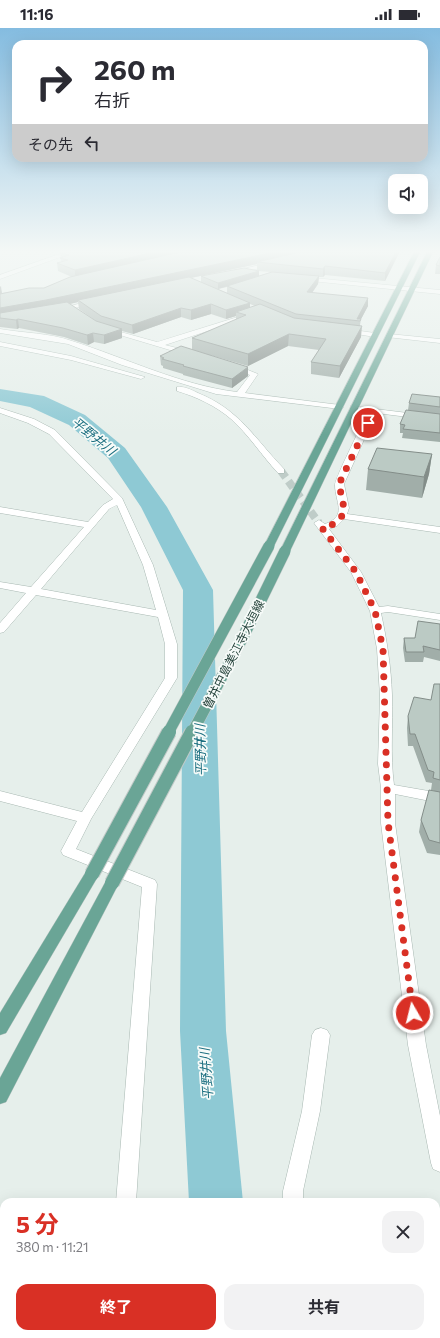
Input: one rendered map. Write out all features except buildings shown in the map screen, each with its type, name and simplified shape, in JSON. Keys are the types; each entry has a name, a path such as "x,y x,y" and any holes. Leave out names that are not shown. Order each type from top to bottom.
{"main road":[{"name":"曽井中島美江寺大垣線","path":"0,1028 92,874 269,546 386,313"},
{"name":"曽井中島美江寺大垣線","path":"0,1096 243,637 401,313"}],"street":[{"path":"156,345 256,313"},
{"path":"99,328 194,355"},
{"path":"0,331 69,342 199,388 340,407"},
{"path":"337,331 375,335"},
{"path":"389,336 440,341"},
{"path":"0,344 47,351 86,360 188,392 220,406 241,424 267,457 281,471"},
{"path":"224,364 254,374 240,394"},
{"path":"354,408 440,419"},
{"path":"0,410 32,421 52,432 87,466 118,500 148,564 171,644 171,678 85,818 68,851 150,884 126,1198"},
{"path":"373,411 339,484 344,508 342,516 334,524 321,526 356,572 375,611 383,649 386,696 385,764 388,788 388,822 416,1037 440,1163"},
{"path":"0,630 106,507 118,500"},
{"path":"0,510 90,525"},
{"path":"342,516 440,530"},
{"path":"0,585 163,615"},
{"path":"375,611 388,610 440,618"},
{"path":"388,788 440,798"},
{"path":"0,796 85,818"},
{"path":"293,1198 293,1191 311,1111 321,1035"}],"waterway":[{"name":"平野井川","path":"0,395 36,401 77,420 117,453 154,507 198,590 203,1031 216,1198"}],"tunnel":[{"path":"281,471 319,523"}],"route":[{"path":"368,423 339,484 344,508 342,516 334,524 322,528 356,572 375,611 383,649 386,696 385,764 388,788 388,822 413,1013"}]}
